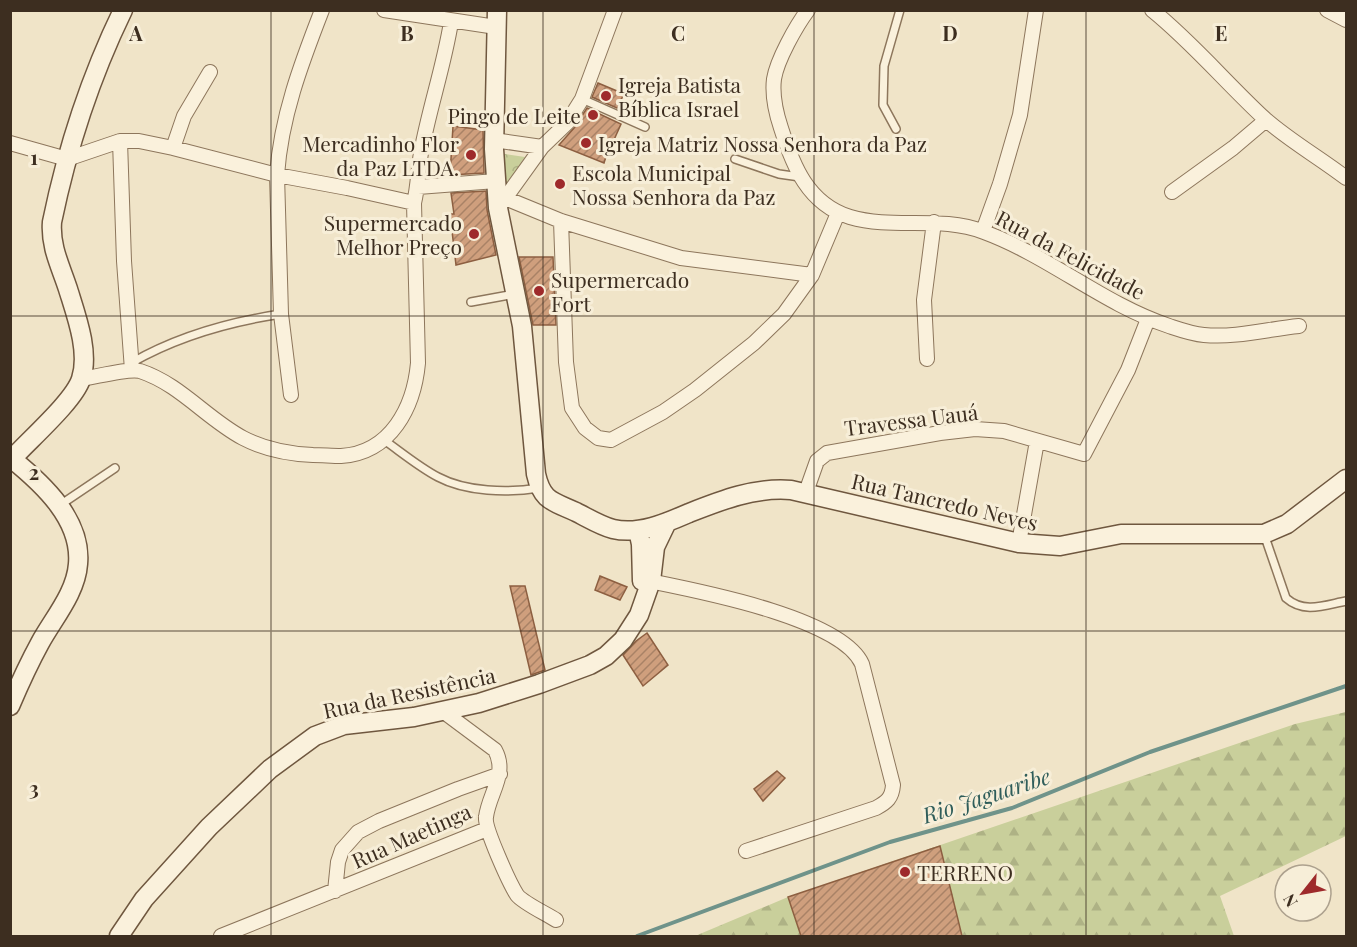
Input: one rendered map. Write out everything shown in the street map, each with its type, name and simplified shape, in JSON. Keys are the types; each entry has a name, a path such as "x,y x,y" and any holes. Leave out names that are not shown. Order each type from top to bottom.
{"street":[{"path":"10,706 39,645 60,610 76,574 78,562 74,534 62,504 11,458 70,399 81,379 83,354 80,337 51,232 67,159 85,97 123,10"},
{"path":"291,395 281,314 277,175 284,121 322,10"},
{"path":"384,10 451,22 497,19 496,181 502,203 522,326 530,425 539,488 548,499 613,529 638,530 667,522"},
{"path":"502,203 542,147 567,123 582,99 615,10"},
{"name":"Rua da Felicidade","path":"808,10 778,61 774,86 777,114 789,153 800,177 824,204 838,213 857,219 886,223 934,222 962,225 983,231 1038,257 1099,294 1148,319 1204,335 1234,334 1299,326"},
{"path":"983,231 1000,184 1020,115 1036,10"},
{"path":"1152,10 1183,37 1266,120 1288,138 1347,178"},
{"path":"1327,10 1347,20"},
{"path":"81,379 132,366 159,379 231,431 263,447 305,455 342,456 359,452 384,440 395,429 405,412 416,382 418,363 414,203 421,154 445,57 451,22"},
{"path":"173,148 184,116 210,72"},
{"path":"1172,192 1233,148 1266,120"},
{"path":"495,140 542,147"},
{"path":"120,141 124,261 132,366"},
{"path":"10,143 67,159 120,141 139,141 277,175 414,203"},
{"path":"418,187 496,181"},
{"path":"502,203 681,258 812,275"},
{"path":"561,221 566,362 572,408 585,428 598,438 611,440 663,412 695,390 754,343 784,314 812,275 838,213"},
{"path":"927,359 924,300 934,222"},
{"name":"Travessa Uauá","path":"806,492 819,458 827,453 940,433 975,429 1004,431 1084,454 1128,370 1148,319"},
{"path":"1020,543 1037,441"},
{"name":"Rua Tancredo Neves","path":"667,522 740,495 777,488 806,492 1020,543 1060,546 1121,534 1264,534 1287,524 1347,479"},
{"name":"Rua da Resistência","path":"119,936 144,899 209,827 299,745 344,725 444,712 539,684 598,661 616,647 639,615 655,547 667,522"},
{"name":"Rua da Resistência","path":"638,530 646,585"},
{"path":"646,585 762,609 804,622 847,645 862,663 893,785 889,800 876,808 746,851"},
{"path":"335,891 338,862 342,850 358,832 458,789 500,774 500,757 493,746 444,712"},
{"name":"Rua Maetinga","path":"221,936 488,829 485,822 500,774"},
{"path":"488,829 518,896 556,920"}],"lane":[{"path":"896,129 883,105 884,66 900,10"},
{"path":"582,99 645,127"},
{"path":"735,159 779,174 800,177"},
{"path":"471,302 515,294"},
{"path":"132,366 173,341 220,326 281,314"},
{"path":"384,440 436,476 454,485 510,490 539,488"},
{"path":"62,504 115,468"},
{"path":"1264,534 1286,598 1294,605 1308,608 1347,601"}],"green space":[{"path":"499,153 525,157 500,196"},
{"path":"1346,712 1346,836 1289,863 1273,863 1273,871 1220,896 1234,936 695,936 788,897 1295,724"}],"building":[{"name":"Igreja Batista Bíblica Israel","path":"598,83 624,94 617,108 592,97"},
{"path":"587,108 621,124 613,142 611,141 604,163 559,145"},
{"name":"Mercadinho Flor da Paz LTDA.","path":"453,126 483,130 484,173 450,175"},
{"name":"Supermercado Melhor Preço","path":"486,191 487,210 496,255 456,265 450,214 454,214 451,193"},
{"name":"Supermercado Fort","path":"519,257 553,257 556,325 533,325"},
{"path":"600,576 627,587 620,600 595,590"},
{"path":"510,586 525,586 545,670 531,675"},
{"path":"647,633 668,665 643,686 623,655"},
{"path":"777,771 785,778 763,801 754,789"},
{"name":"TERRENO","path":"940,846 962,936 801,936 788,897"}],"waterway":[{"name":"Rio Jaguaribe","path":"637,936 890,842 1012,808 1150,752 1346,686"}],"place":[{"name":"Igreja Batista Bíblica Israel","path":"606,96"},
{"name":"Pingo de Leite","path":"593,115"},
{"name":"Igreja Matriz Nossa Senhora da Paz","path":"586,143"},
{"name":"Mercadinho Flor da Paz LTDA.","path":"471,155"},
{"name":"Escola Municipal Nossa Senhora da Paz","path":"560,184"},
{"name":"Supermercado Melhor Preço","path":"474,234"},
{"name":"Supermercado Fort","path":"539,291"},
{"name":"TERRENO","path":"905,872"}]}
